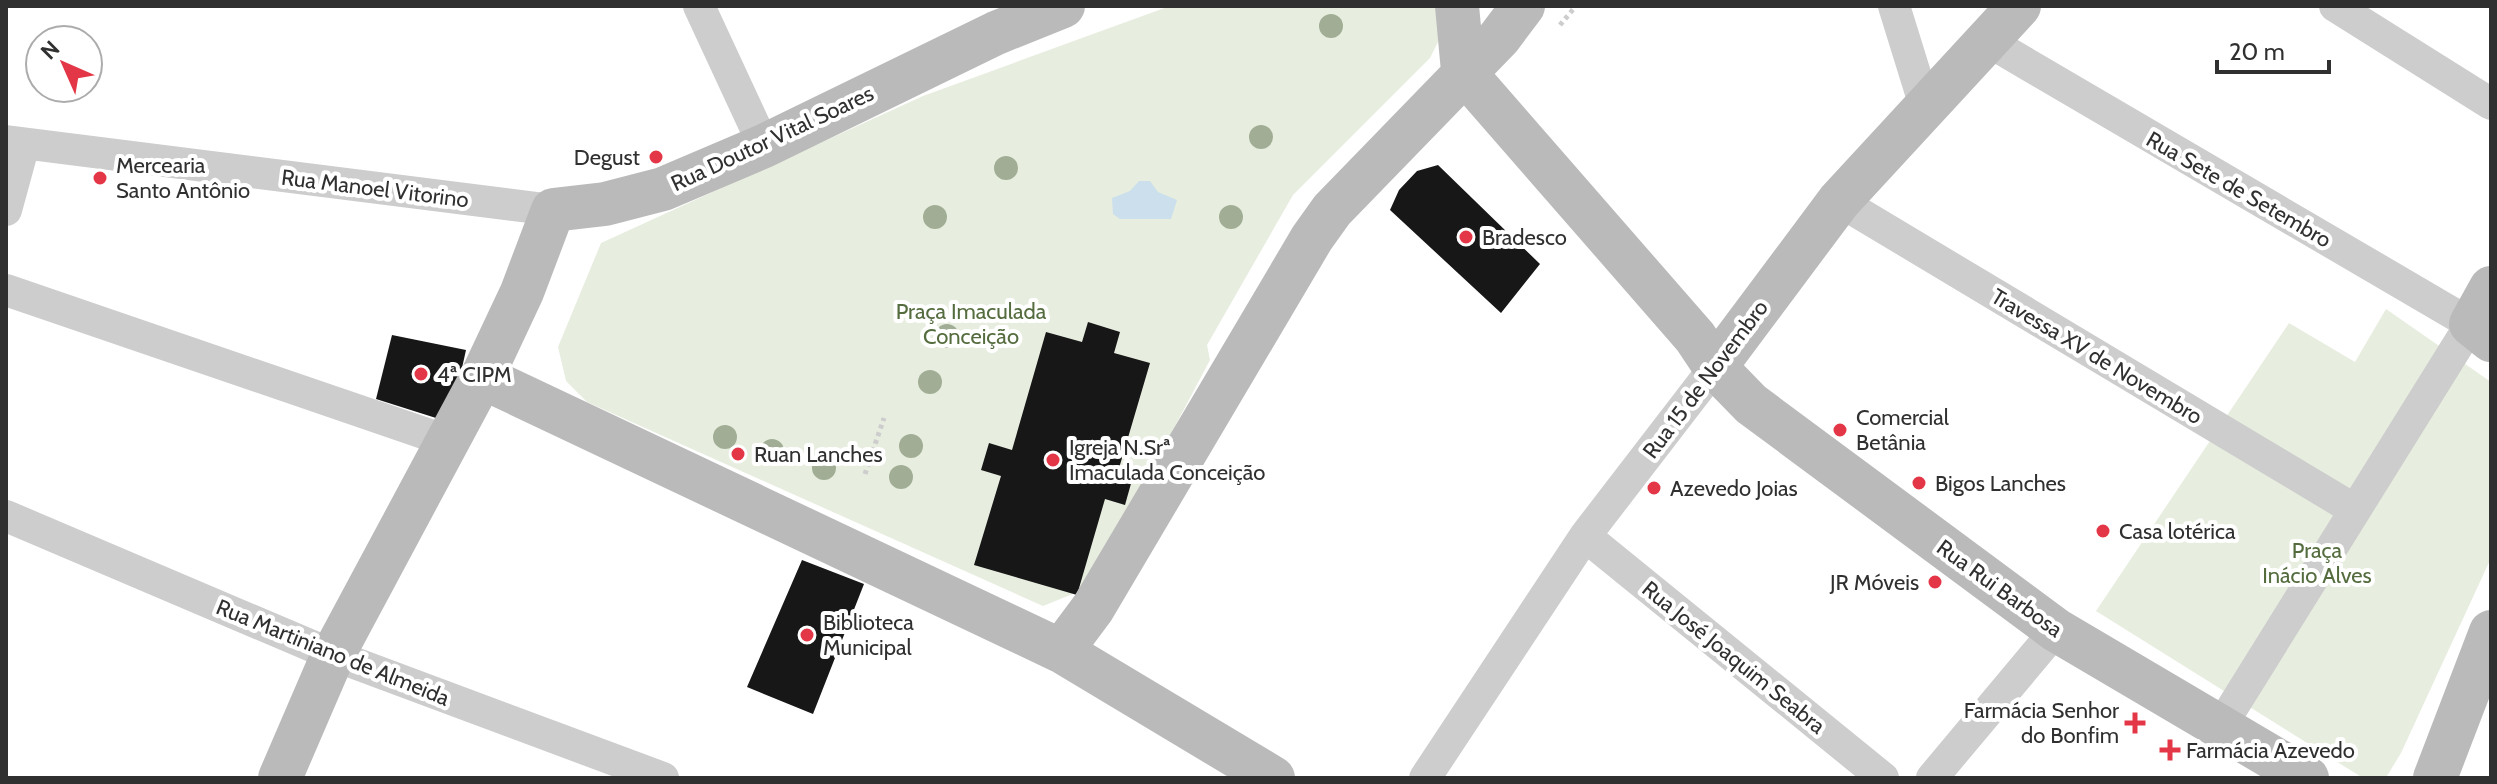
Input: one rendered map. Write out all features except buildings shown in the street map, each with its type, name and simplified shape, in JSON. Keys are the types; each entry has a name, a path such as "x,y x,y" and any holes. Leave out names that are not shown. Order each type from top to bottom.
{"main road":[{"name":"Rua Doutor Vital Soares","path":"553,210 605,204 663,189 764,146 996,33 1063,6"},
{"path":"1457,6 1463,71"},
{"path":"1061,651 1093,608 1312,238 1332,210 1463,71 1499,38 1523,6"},
{"name":"Rua 15 de Novembro","path":"1715,367 1839,201 2019,6"},
{"name":"Rua Rui Barbosa","path":"1463,71 1695,337 1715,367 1751,404 2056,630 2219,729 2307,778"},
{"path":"280,778 333,655 450,442 482,377 522,292 553,210"},
{"path":"482,377 1061,651 1273,778"},
{"path":"2435,778 2491,632"}],"street":[{"path":"699,6 764,146"},
{"path":"1894,6 1925,106"},
{"path":"2335,6 2491,104"},
{"name":"Rua Sete de Setembro","path":"1986,40 2484,317"},
{"path":"6,210 15,143"},
{"name":"Rua Manoel Vitorino","path":"15,143 553,210"},
{"name":"Travessa XV de Novembro","path":"1839,201 2355,510"},
{"path":"6,290 450,442"},
{"path":"2219,729 2355,510 2484,317"},
{"name":"Rua 15 de Novembro","path":"1425,778 1585,536 1715,367"},
{"name":"Rua Martiniano de Almeida","path":"6,516 333,655 663,778"},
{"name":"Rua José Joaquim Seabra","path":"1585,536 1883,778"},
{"path":"1932,778 2056,630"}],"path":[{"path":"865,474 884,418"}],"green space":[{"name":"Praça Imaculada Conceição","path":"1170,6 1440,6 1441,36 1430,58 1293,195 1207,345 1210,360 1090,587 1043,606 587,402 566,381 558,347 601,243 923,96"},
{"name":"Praça Inácio Alves","path":"2386,309 2491,382 2491,558 2401,753 2387,776 2363,778 2096,611 2289,323 2355,362"}],"water":[{"path":"1139,181 1150,181 1158,192 1177,200 1171,219 1120,219 1113,214 1112,198 1130,191"}],"place":[{"name":"Degust","path":"656,157"},
{"name":"Mercearia Santo Antônio","path":"100,178"},
{"name":"Bradesco","path":"1466,237"},
{"name":"4ª CIPM","path":"421,374"},
{"name":"Comercial Betânia","path":"1840,430"},
{"name":"Ruan Lanches","path":"738,454"},
{"name":"Igreja N.Srª Imaculada Conceição","path":"1053,460"},
{"name":"Bigos Lanches","path":"1919,483"},
{"name":"Azevedo Joias","path":"1654,488"},
{"name":"Casa lotérica","path":"2103,531"},
{"name":"JR Móveis","path":"1935,582"},
{"name":"Biblioteca Municipal","path":"807,635"},
{"name":"Farmácia Senhor do Bonfim","path":"2135,723"},
{"name":"Farmácia Azevedo","path":"2170,750"}]}
